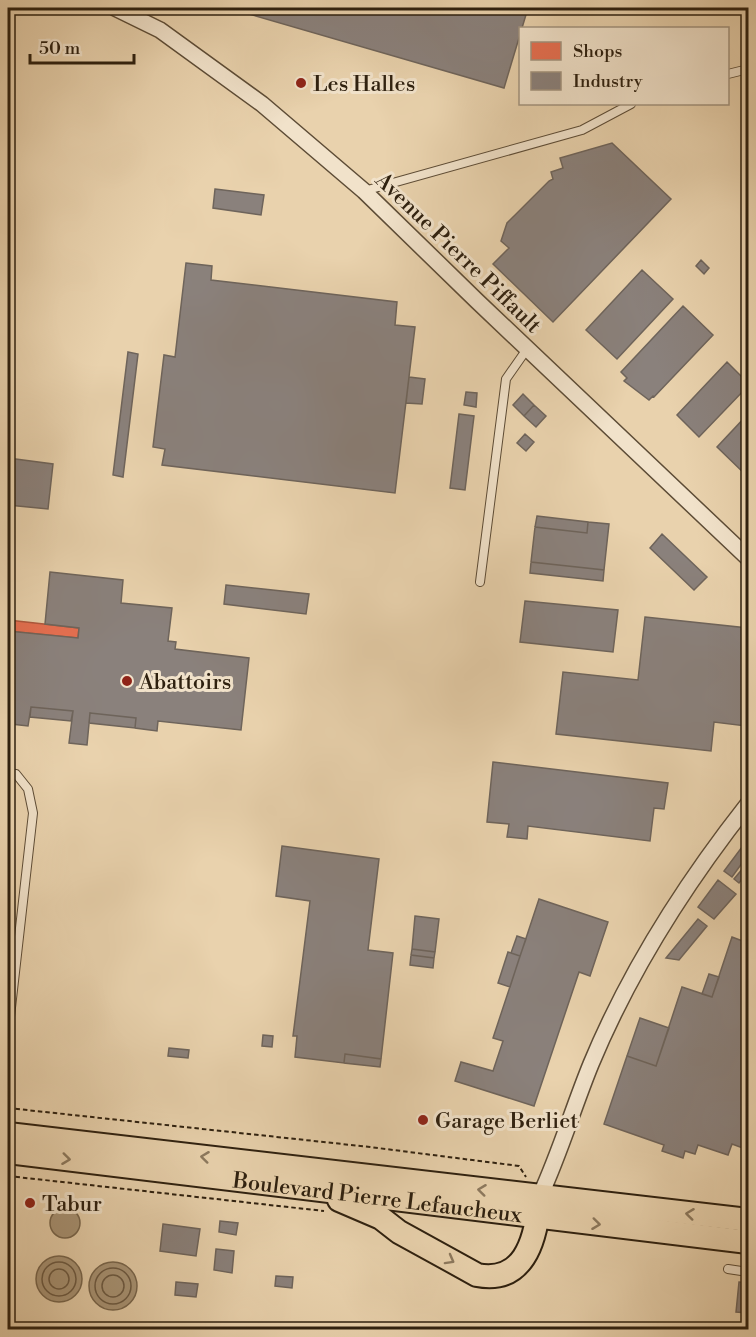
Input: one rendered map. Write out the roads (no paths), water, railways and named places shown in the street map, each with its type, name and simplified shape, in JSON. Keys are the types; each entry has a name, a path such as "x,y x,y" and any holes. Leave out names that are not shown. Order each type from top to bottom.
{"main road":[{"name":"Boulevard Pierre Lefaucheux","path":"8,1134 539,1207 748,1242"},
{"name":"Boulevard Pierre Lefaucheux","path":"8,1152 307,1187 539,1207 748,1220"},
{"path":"307,1187 361,1208 477,1275 488,1277 508,1273 523,1260 531,1242 539,1207"}],"street":[{"name":"Avenue Pierre Piffault","path":"115,8 160,30 262,104 364,191 748,558"},
{"path":"539,1207 590,1066 615,1009 677,902 748,804"}],"lane":[{"path":"729,74 748,69"},
{"path":"364,191 582,130 629,105"},
{"path":"480,582 506,379 527,348"},
{"path":"8,773 16,774 28,789 33,813 8,1034"},
{"path":"728,1269 748,1272"}],"water":[{"path":"65,1208 76,1212 80,1223 76,1234 65,1238 54,1234 50,1223 54,1212"},
{"path":"59,1256 75,1263 82,1279 75,1295 59,1302 43,1295 36,1279 43,1263"},
{"path":"108,1262 118,1262 133,1272 137,1286 136,1295 127,1306 118,1310 108,1310 93,1300 89,1291 89,1281 99,1266"}],"place":[{"name":"Les Halles","path":"301,83"},
{"name":"Abattoirs","path":"127,681"},
{"name":"Garage Berliet","path":"423,1120"},
{"name":"Tabur","path":"30,1203"}]}
